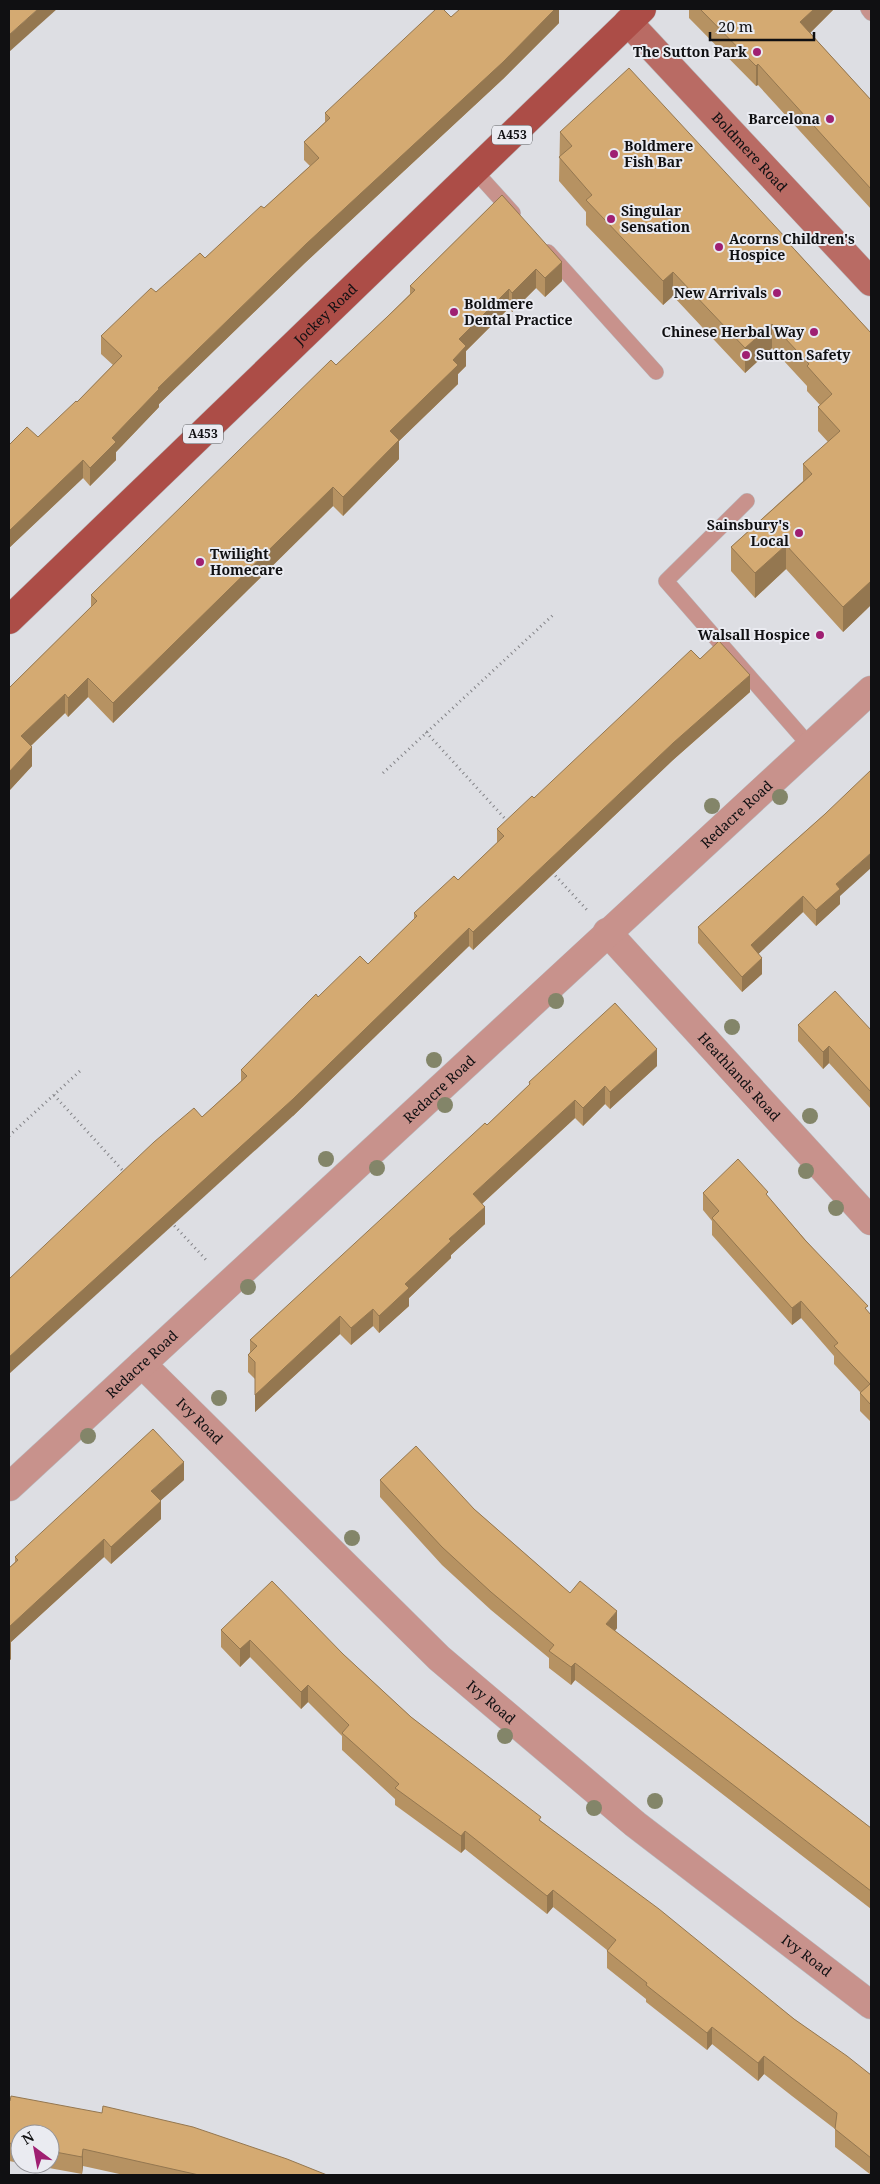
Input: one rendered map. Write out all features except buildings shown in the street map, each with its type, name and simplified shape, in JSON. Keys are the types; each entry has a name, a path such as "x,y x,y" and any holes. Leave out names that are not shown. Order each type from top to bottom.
{"main road":[{"name":"Jockey Road","path":"9,620 635,15"},
{"name":"Boldmere Road","path":"635,15 869,274"}],"street":[{"name":"Redacre Road","path":"9,1487 607,932 871,690"},
{"name":"Heathlands Road","path":"607,932 871,1221"},
{"name":"Ivy Road","path":"142,1364 439,1658 635,1824 871,2005"}],"lane":[{"path":"868,9 871,13"},
{"path":"475,171 520,221"},
{"path":"540,243 656,372"},
{"path":"747,501 666,581 810,746"}],"path":[{"path":"383,773 553,615"},
{"path":"426,732 513,828"},
{"path":"546,865 607,932"},
{"path":"9,1136 80,1071"},
{"path":"54,1095 128,1175"},
{"path":"168,1219 228,1284"}],"place":[{"name":"The Sutton Park","path":"757,52"},
{"name":"Barcelona","path":"830,119"},
{"name":"Boldmere Fish Bar","path":"614,154"},
{"name":"Singular Sensation","path":"611,219"},
{"name":"Acorns Children's Hospice","path":"719,247"},
{"name":"New Arrivals","path":"777,293"},
{"name":"Boldmere Dental Practice","path":"454,312"},
{"name":"Chinese Herbal Way","path":"814,332"},
{"name":"Sutton Safety","path":"746,355"},
{"name":"Sainsbury's Local","path":"799,533"},
{"name":"Twilight Homecare","path":"200,562"},
{"name":"Walsall Hospice","path":"820,635"}]}
